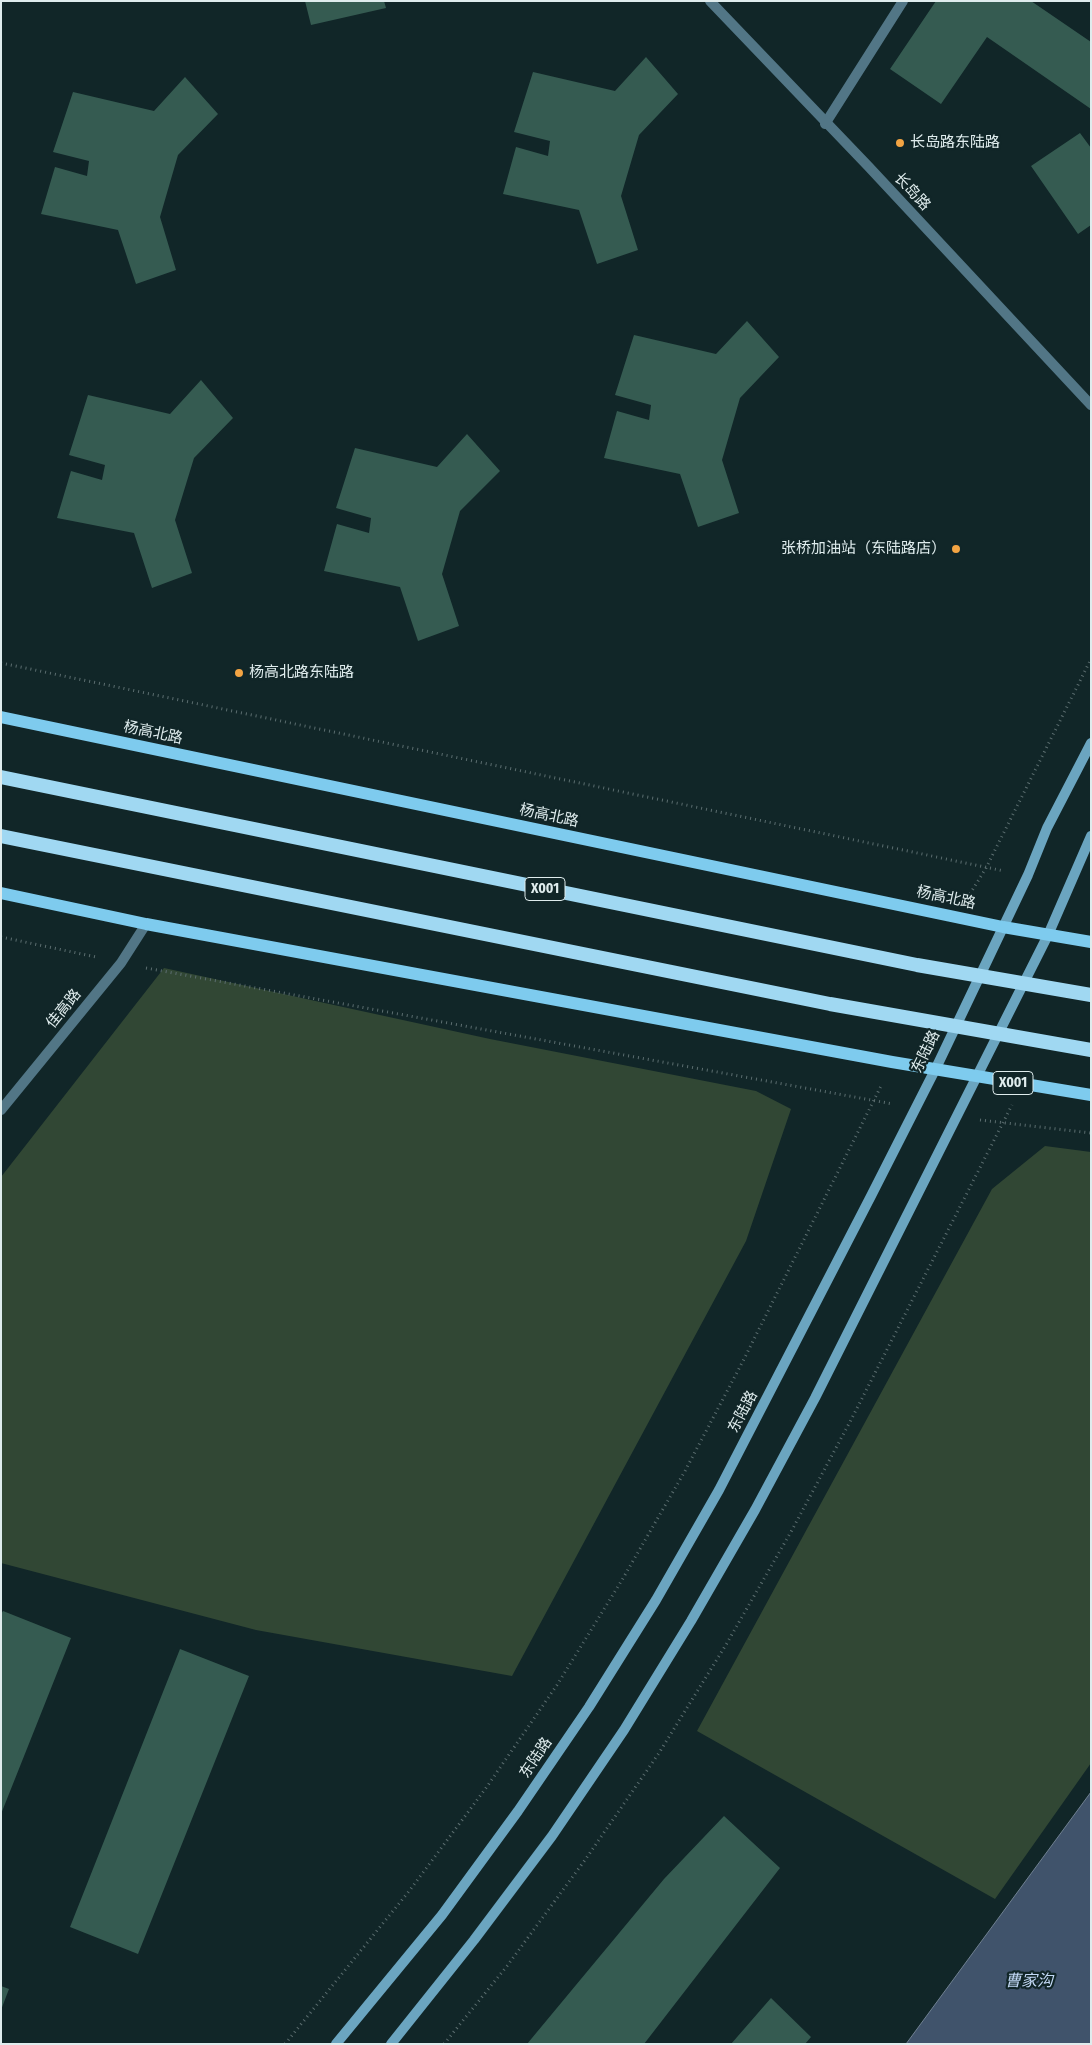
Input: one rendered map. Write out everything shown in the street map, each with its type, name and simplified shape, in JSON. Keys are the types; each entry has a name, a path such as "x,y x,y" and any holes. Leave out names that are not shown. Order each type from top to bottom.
{"highway":[{"name":"X001","path":"1,777 917,964 1091,995"},
{"path":"1,836 830,1004 1091,1050"}],"main road":[{"name":"杨高北路","path":"1,718 956,917 1091,942"},
{"name":"东陆路","path":"336,2044 442,1915 518,1811 589,1707 728,1473 936,1068 1002,926 1028,875 1047,828 1091,743"},
{"path":"391,2044 474,1940 552,1836 624,1730 756,1510 958,1116 1048,935 1091,836"},
{"name":"X001","path":"1,893 146,924 892,1062 1091,1095"}],"street":[{"name":"长岛路","path":"710,1 825,124 868,166 1091,405"},
{"path":"825,124 903,1"},
{"name":"佳高路","path":"1,1110 121,963 146,924"}],"path":[{"path":"956,917 986,868 1091,659"},
{"path":"1,663 986,868 1028,875"},
{"path":"1,937 121,963 875,1102 915,1107"},
{"path":"285,2044 410,1890 486,1788 557,1685 622,1580 685,1471 875,1102 892,1062"},
{"path":"444,2044 507,1966 585,1860 659,1752 727,1643 792,1530 852,1418 1022,1084"},
{"path":"958,1116 1091,1133"}],"green space":[{"path":"164,968 490,1039 756,1091 791,1109 746,1241 512,1676 256,1630 1,1563 1,1177"},
{"path":"1045,1146 1091,1152 1091,1763 995,1899 697,1731 992,1189"}],"water":[{"name":"曹家沟","path":"1091,1792 1091,2044 906,2044"}],"building":[{"path":"305,1 384,1 386,8 311,25"},
{"path":"936,1 1031,1 1091,42 1091,109 987,37 941,104 890,69"},
{"path":"646,57 678,94 639,135 621,196 638,250 597,264 579,210 503,194 516,147 548,156 550,141 514,132 533,72 615,91"},
{"path":"185,77 218,114 178,155 160,217 176,270 136,284 118,230 41,214 55,167 87,176 89,161 53,152 73,92 154,111"},
{"path":"1080,133 1091,148 1091,225 1078,234 1031,166"},
{"path":"747,321 779,357 740,398 722,460 739,513 698,527 680,474 604,458 617,411 649,420 651,405 615,395 634,335 716,354"},
{"path":"201,380 233,418 194,458 175,520 192,573 152,588 134,533 57,518 71,471 102,480 105,465 69,455 88,395 170,414"},
{"path":"467,434 500,471 460,511 442,574 459,626 418,641 400,587 324,571 337,524 369,533 371,518 336,508 355,448 437,467"},
{"path":"3,1611 71,1638 1,1814 1,1614"},
{"path":"180,1649 249,1676 138,1954 70,1927"},
{"path":"724,1816 780,1868 644,2044 527,2044 664,1879"},
{"path":"1,1986 9,1989 1,2010"},
{"path":"771,1998 811,2037 805,2044 731,2044"}],"place":[{"name":"长岛路东陆路","path":"900,143"},
{"name":"张桥加油站（东陆路店）","path":"956,549"},
{"name":"杨高北路东陆路","path":"239,673"}]}
